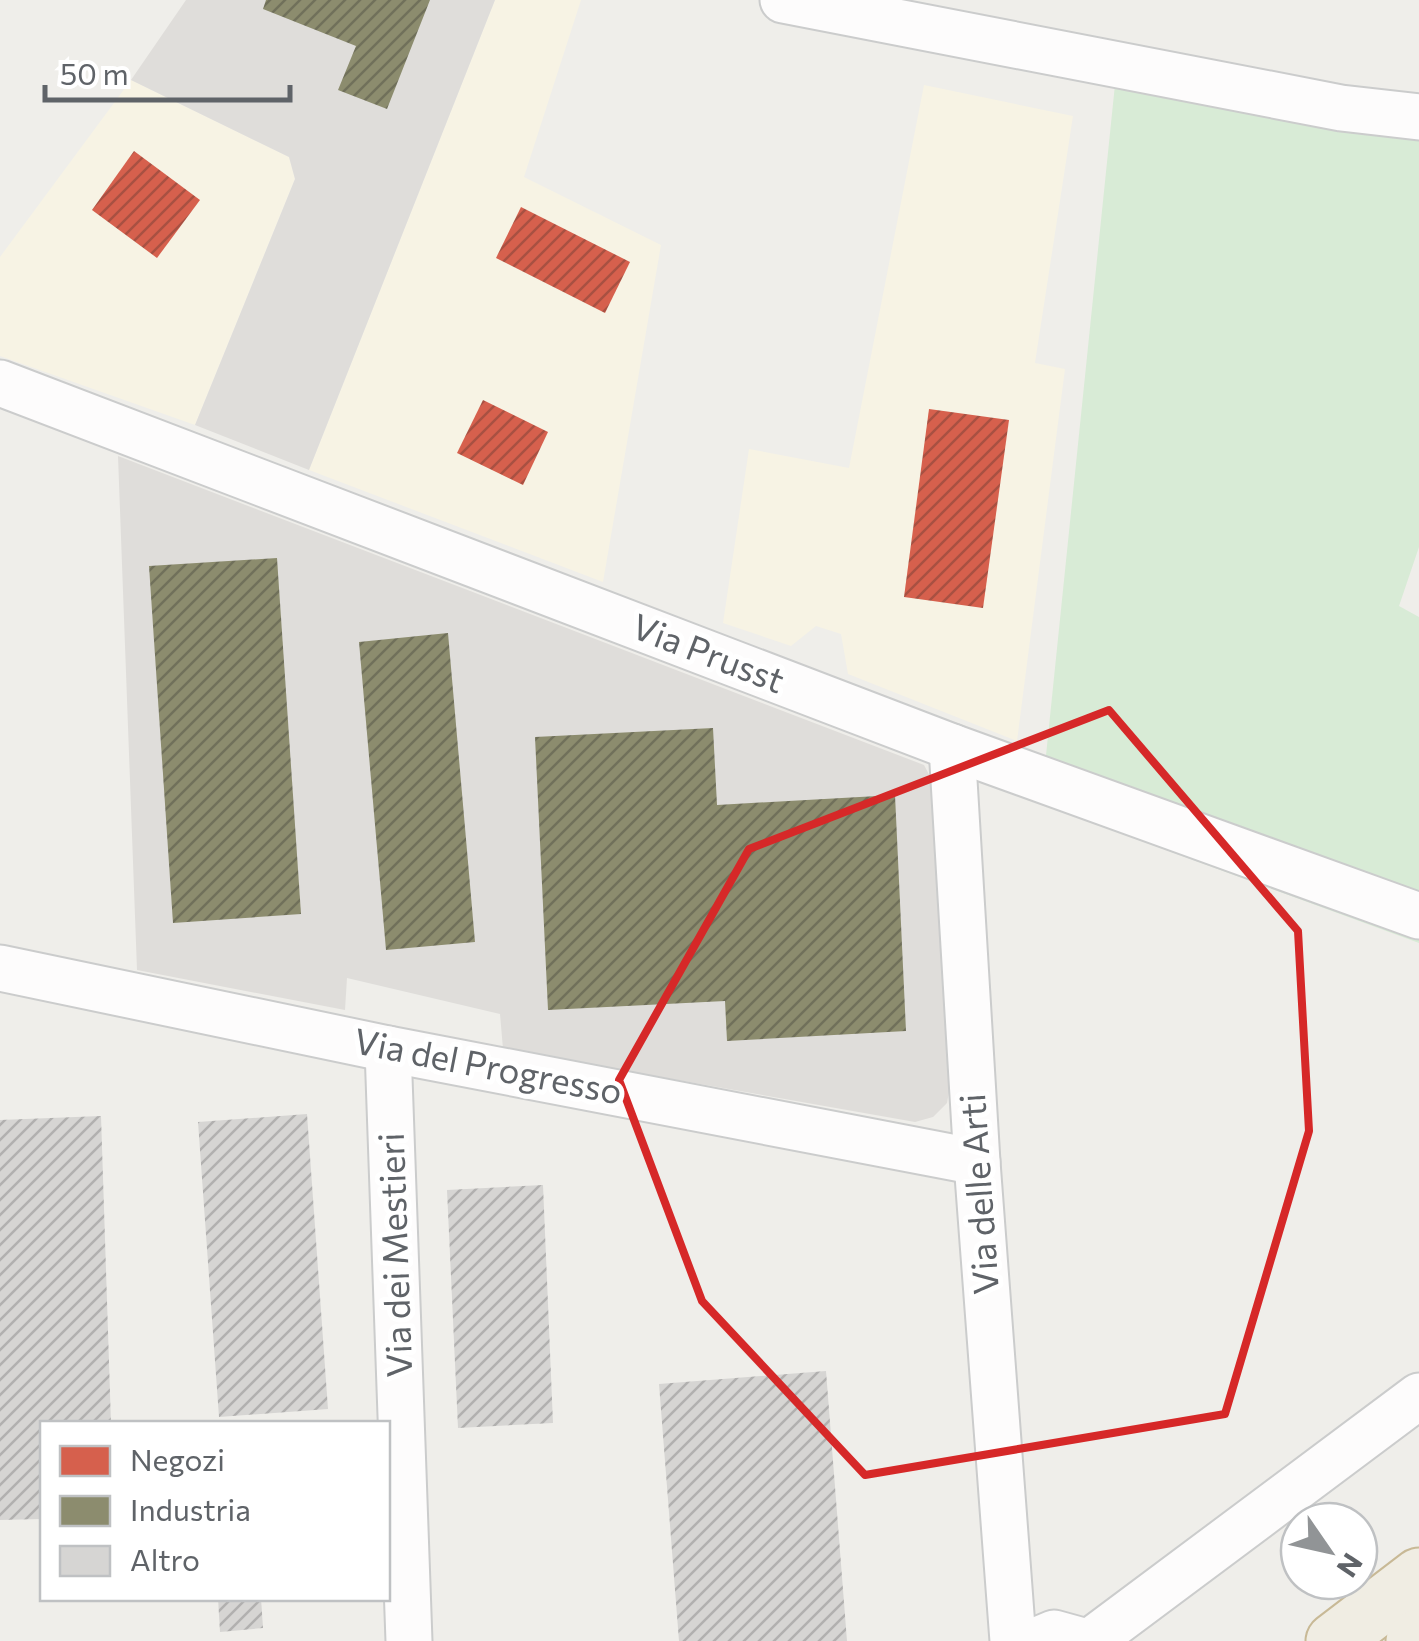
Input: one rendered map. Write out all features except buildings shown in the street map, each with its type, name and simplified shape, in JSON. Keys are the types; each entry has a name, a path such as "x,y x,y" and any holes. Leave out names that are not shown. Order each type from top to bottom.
{"highway":[{"path":"1334,1641 1419,1576"}],"street":[{"path":"783,0 1341,108 1419,118"},
{"name":"Via Prusst","path":"0,382 952,747 1419,916"},
{"name":"Via delle Arti","path":"952,747 977,1162 1013,1641"},
{"name":"Via del Progresso","path":"0,968 977,1162"},
{"name":"Via dei Mestieri","path":"388,1048 396,1529 409,1641"},
{"path":"1091,1641 1419,1396"},
{"path":"1036,1641 1054,1633 1082,1641"}],"highlighted area":[{"path":"1109,710 1298,931 1309,1131 1225,1414 865,1475 702,1301 619,1080 749,849"}],"shaded area":[{"path":"186,0 495,0 309,470 195,425 295,179 289,157 131,80"},
{"path":"495,0 581,0 524,177 661,245 603,582 309,470"},
{"path":"131,80 289,157 295,179 195,425 0,356 0,257"},
{"path":"924,85 1073,116 1035,363 1065,369 1017,741 848,674 841,634 816,626 791,646 723,623 749,449 849,468"},
{"path":"118,456 924,765 934,784 950,1086 947,1103 933,1117 915,1122 503,1049 500,1014 347,978 345,1010 137,970"}],"green space":[{"path":"1117,65 1419,117 1419,547 1399,606 1419,617 1419,943 1041,804"}]}
